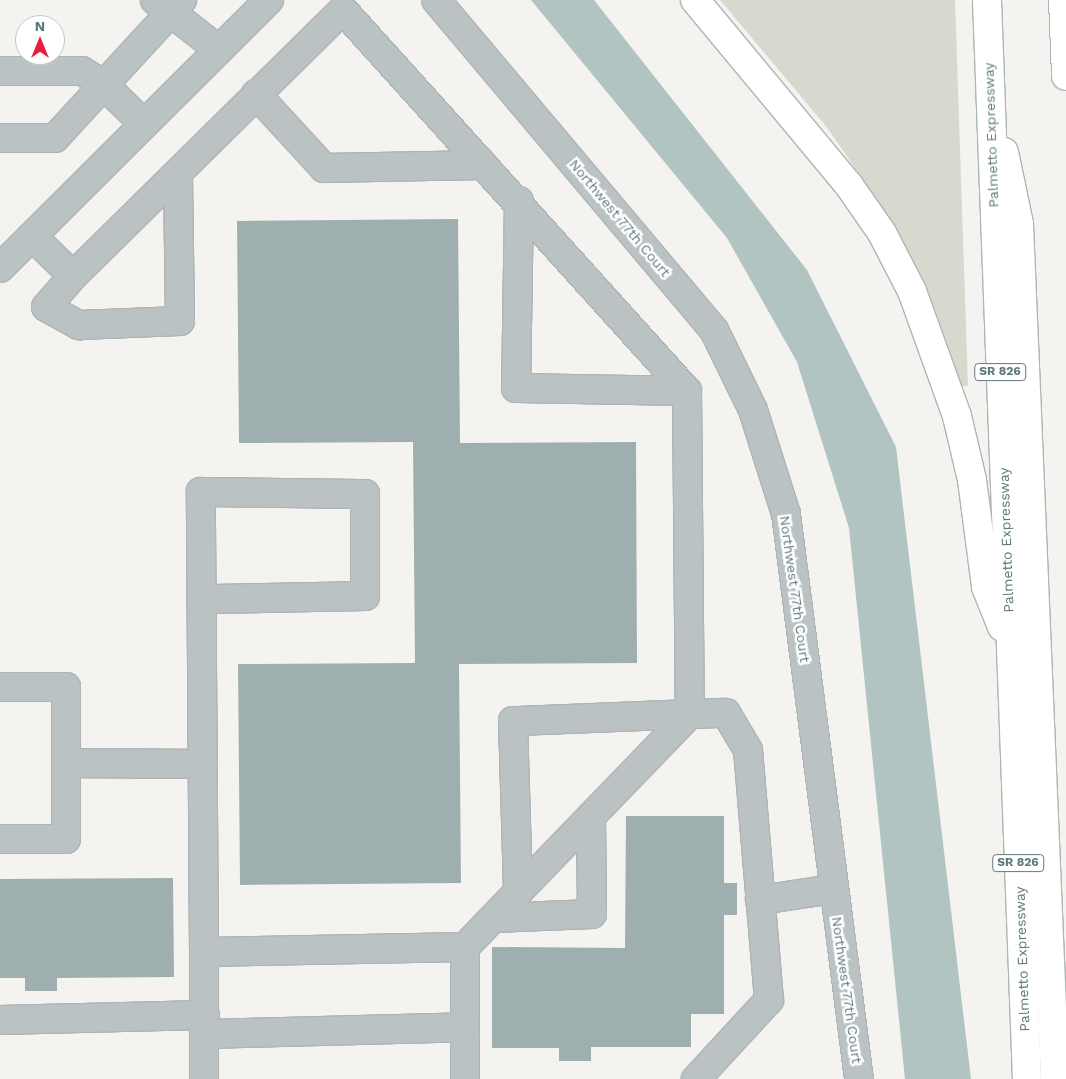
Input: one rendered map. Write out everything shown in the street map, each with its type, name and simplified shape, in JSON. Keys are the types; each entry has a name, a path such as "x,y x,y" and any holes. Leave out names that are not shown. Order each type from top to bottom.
{"highway":[{"path":"695,0 848,184 882,234 912,291 957,416 972,480 986,587 1010,648"},
{"name":"Palmetto Expressway","path":"987,0 1027,1079"},
{"path":"1063,0 1066,76"},
{"path":"990,95 1019,224 1055,1079"}],"street":[{"path":"0,268 269,0"},
{"name":"Northwest 77th Court","path":"436,0 714,330 754,410 786,514 859,1079"},
{"path":"0,138 55,138 104,85 170,4 219,50"},
{"path":"178,173 180,321 79,325 46,306 73,276 343,10 483,165 519,201 687,391 690,714 465,947 204,952"},
{"path":"0,71 82,70 104,85 144,124"},
{"path":"256,94 324,168 483,165"},
{"path":"519,201 516,388 687,391"},
{"path":"32,236 73,276"},
{"path":"202,599 365,596 365,494 202,492 202,599 205,1024 204,1079"},
{"path":"0,687 66,687 66,839 0,839"},
{"path":"518,892 513,721 726,713 748,750 769,1000 696,1079"},
{"path":"66,763 203,764"},
{"path":"494,918 592,914 591,816"},
{"path":"760,900 833,889"},
{"path":"465,947 465,1079"},
{"path":"0,1020 465,1027"}],"shaded area":[{"path":"531,0 594,0 807,270 896,447 971,1079 905,1079 849,528 797,362 727,238"},
{"path":"720,0 955,0 968,386 962,386 930,296 880,204 825,125"}],"building":[{"path":"458,219 460,443 636,442 637,663 459,664 461,883 240,885 238,664 415,663 413,442 239,443 237,221"},
{"path":"626,816 724,816 724,883 737,883 737,915 724,915 724,1014 691,1014 691,1047 591,1047 591,1061 559,1061 559,1048 492,1048 492,947 625,948"},
{"path":"173,878 174,977 57,978 57,991 25,991 25,978 0,978 0,879"}]}
